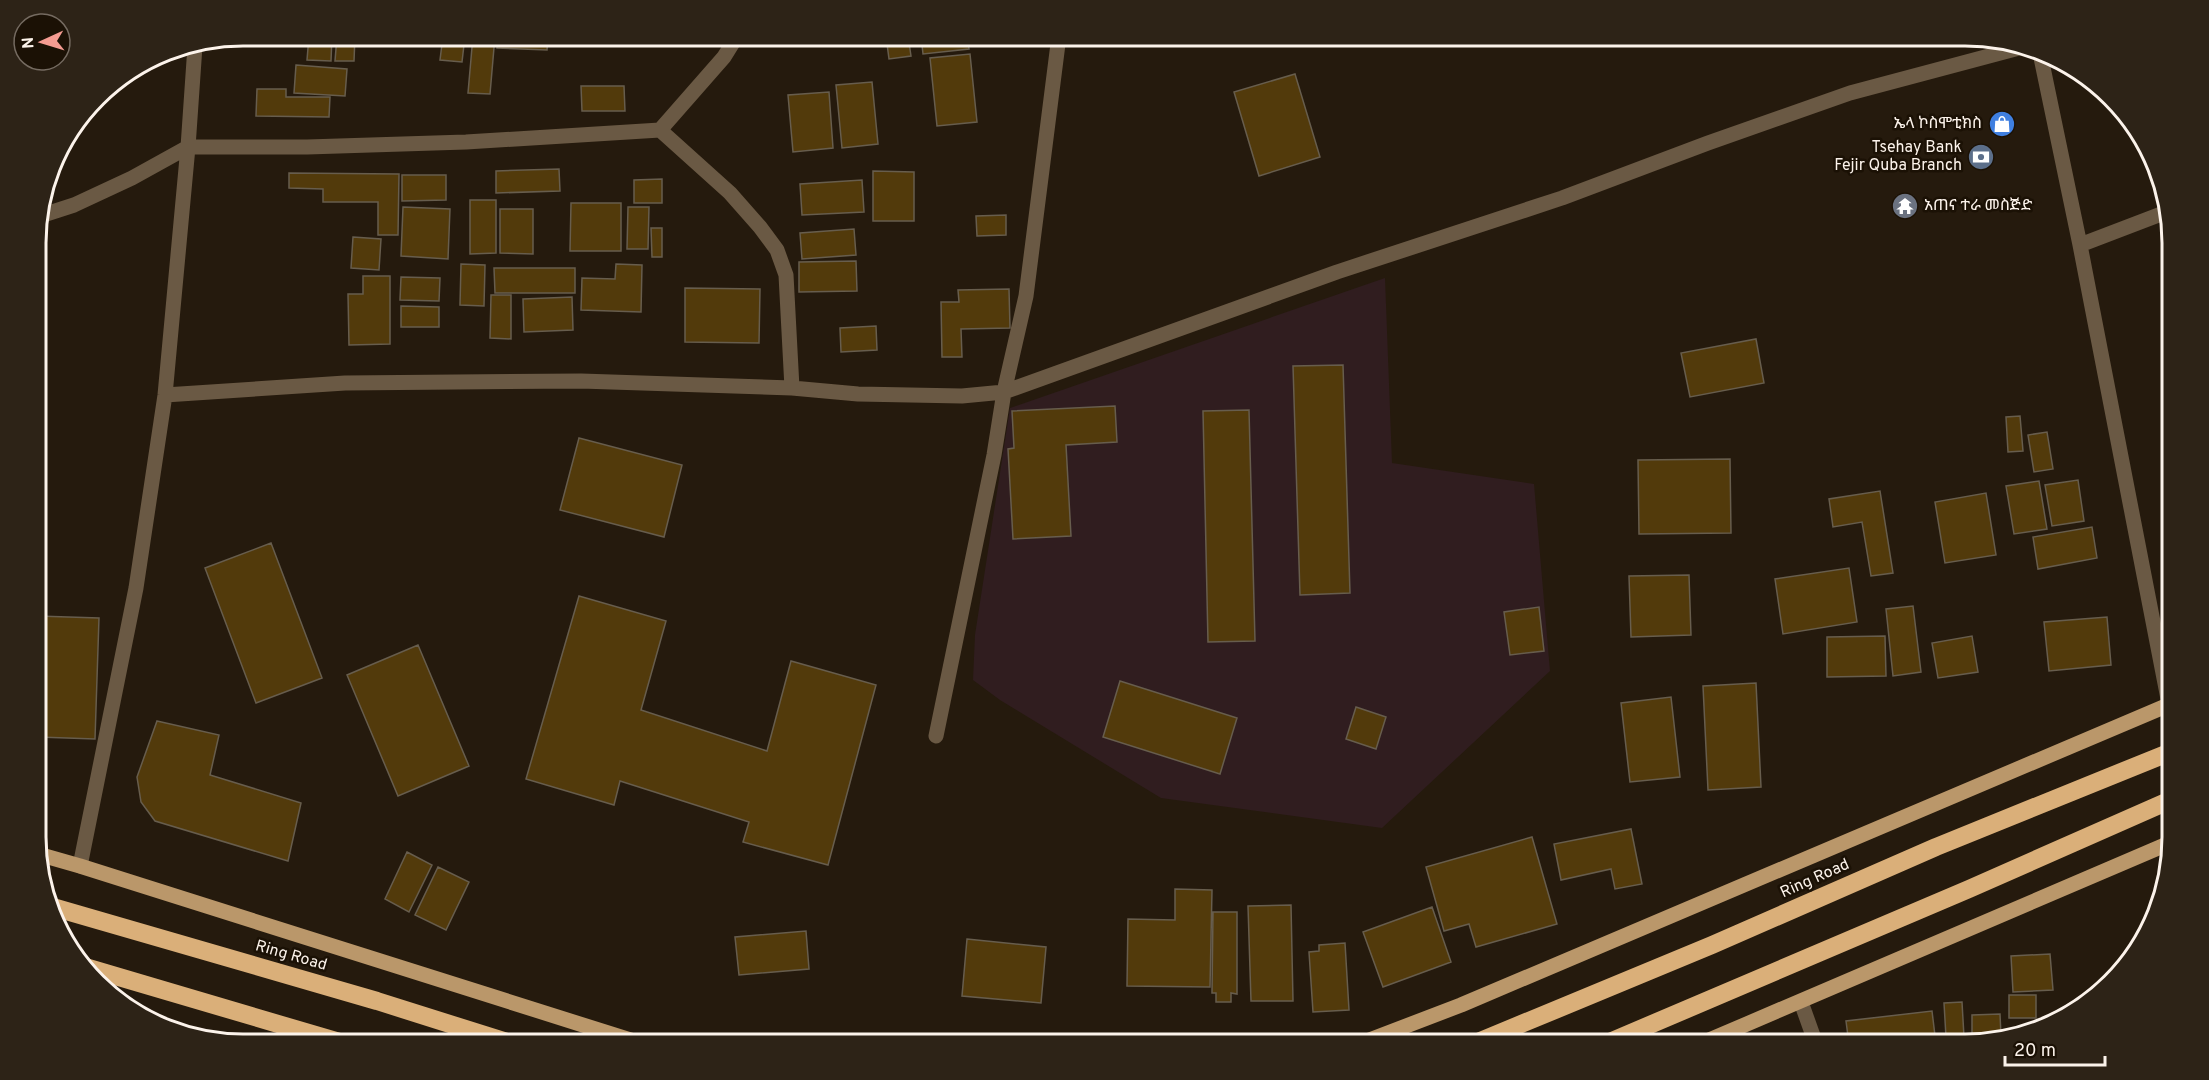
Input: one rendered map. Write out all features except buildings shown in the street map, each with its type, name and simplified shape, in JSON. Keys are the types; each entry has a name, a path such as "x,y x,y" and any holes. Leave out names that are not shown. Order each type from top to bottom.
{"highway":[{"name":"Ring Road","path":"1499,1033 1712,945 1936,847 2162,755"},
{"path":"1631,1033 1948,899 2162,804"},
{"name":"Ring Road","path":"61,909 377,1001 481,1034"},
{"path":"101,972 312,1034"}],"main road":[{"path":"1387,1033 1461,1005 2162,708"},
{"path":"1726,1033 2162,846"},
{"path":"48,857 611,1034"}],"street":[{"path":"49,213 74,205 122,183 188,147 307,147 466,142 660,130 724,57 731,46"},
{"path":"936,736 994,455 1004,392 1026,297 1058,46"},
{"path":"165,395 356,383 581,381 792,388 858,394 944,396 1004,392 1336,272 1562,198 1850,93 2008,51"},
{"path":"80,866 136,588 165,395 195,53"},
{"path":"2042,63 2162,659"},
{"path":"660,130 730,193 777,250 786,274 792,388"},
{"path":"2080,245 2160,214"},
{"path":"1801,1002 1812,1033"}],"shaded area":[{"path":"1385,278 1392,463 1534,484 1550,671 1382,828 1161,798 1000,700 973,680 975,635 1010,408"}],"place":[{"name":"ኤላ ኮስሞቲክስ","path":"2002,124"},
{"name":"Tsehay Bank Fejir Quba Branch","path":"1981,157"},
{"name":"አጠና ተራ መስጅድ","path":"1905,206"}]}
